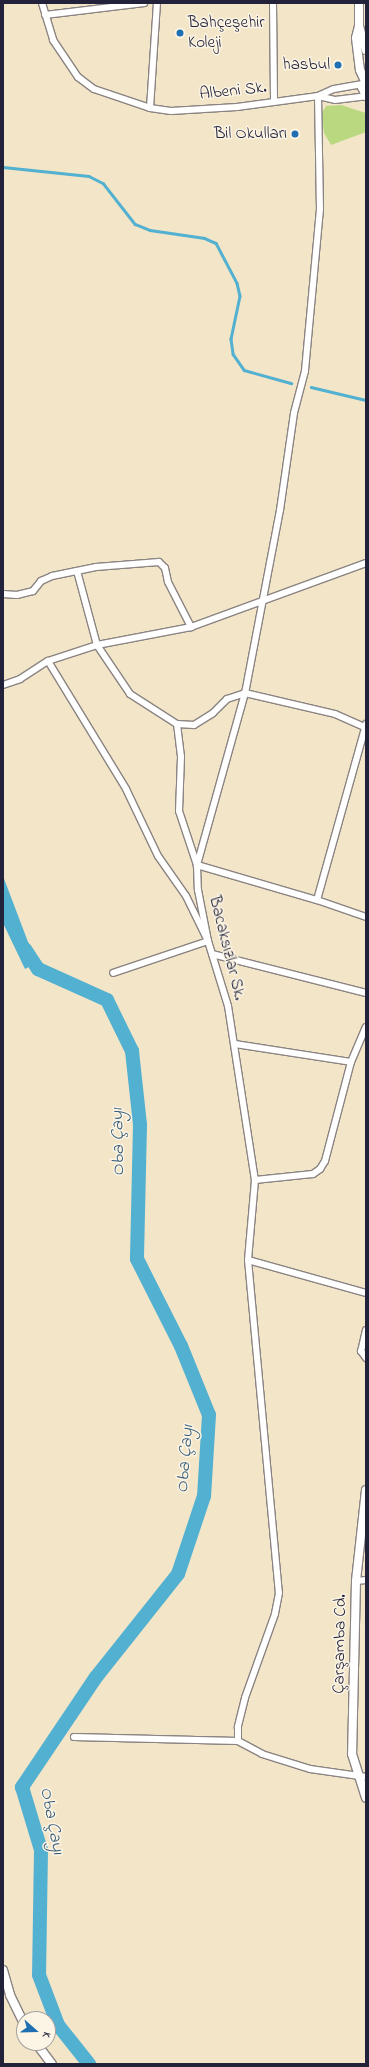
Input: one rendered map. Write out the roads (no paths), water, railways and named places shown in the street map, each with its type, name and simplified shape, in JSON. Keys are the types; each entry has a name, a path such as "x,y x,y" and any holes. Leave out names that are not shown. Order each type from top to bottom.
{"street":[{"name":"Albeni Sk.","path":"42,3 53,40 78,77 94,89 150,108 172,111 237,107 318,96 334,89 365,82"},
{"path":"45,15 144,3"},
{"path":"150,108 157,3"},
{"path":"272,3 274,101"},
{"path":"359,3 359,26 356,38 360,70 365,82 362,90 366,96"},
{"path":"359,26 366,50"},
{"name":"Albeni Sk.","path":"318,96 335,100 366,96"},
{"path":"318,96 320,209 305,371 294,413 263,600 245,693 197,865 316,900 366,917"},
{"path":"3,594 17,595 33,591 41,581 52,576 96,567 159,562 164,568 168,582 191,627"},
{"path":"3,685 20,679 48,661 97,645 191,627 366,563"},
{"path":"77,572 97,645 130,694 177,724 194,725 213,713 227,700 245,693 335,714 366,726 316,900"},
{"path":"48,661 126,789 158,856 186,896 208,941 113,972"},
{"name":"Bacaksızlar Sk.","path":"177,724 181,756 179,811 197,865 198,890 208,941 228,1006 255,1180 248,1260 279,1593 275,1614 245,1698 238,1727 238,1741"},
{"path":"212,954 366,993"},
{"path":"255,1180 313,1174 320,1169 326,1161 351,1062 366,1027"},
{"path":"235,1044 351,1062"},
{"path":"248,1260 366,1293"},
{"path":"366,1330 360,1352 366,1358"},
{"name":"Çarşamba Cd.","path":"366,1490 356,1581 352,1754 362,1777 366,1798"},
{"path":"356,1581 366,1580"},
{"path":"74,1736 238,1741 262,1754 310,1769 362,1777"},
{"path":"3,1970 10,1995 18,2011"},
{"path":"42,2051 52,2064"}],"water":[{"path":"3,876 36,963 25,969 3,923"}],"waterway":[{"path":"3,167 89,176 103,183 135,224 150,230 204,238 216,243 237,283 240,296 231,339 233,354 244,370 291,383"},
{"path":"311,387 366,400"},
{"name":"Oba Çayı","path":"25,949 38,969 107,1000 132,1051 140,1125 137,1259 181,1346 209,1415 204,1496 178,1574 96,1677 22,1787 41,1850 39,1975 58,2025 89,2064"}],"place":[{"name":"Bahçeşehir Koleji","path":"180,33"},
{"name":"hasbul","path":"338,65"},
{"name":"Bil Okulları","path":"295,134"}]}
